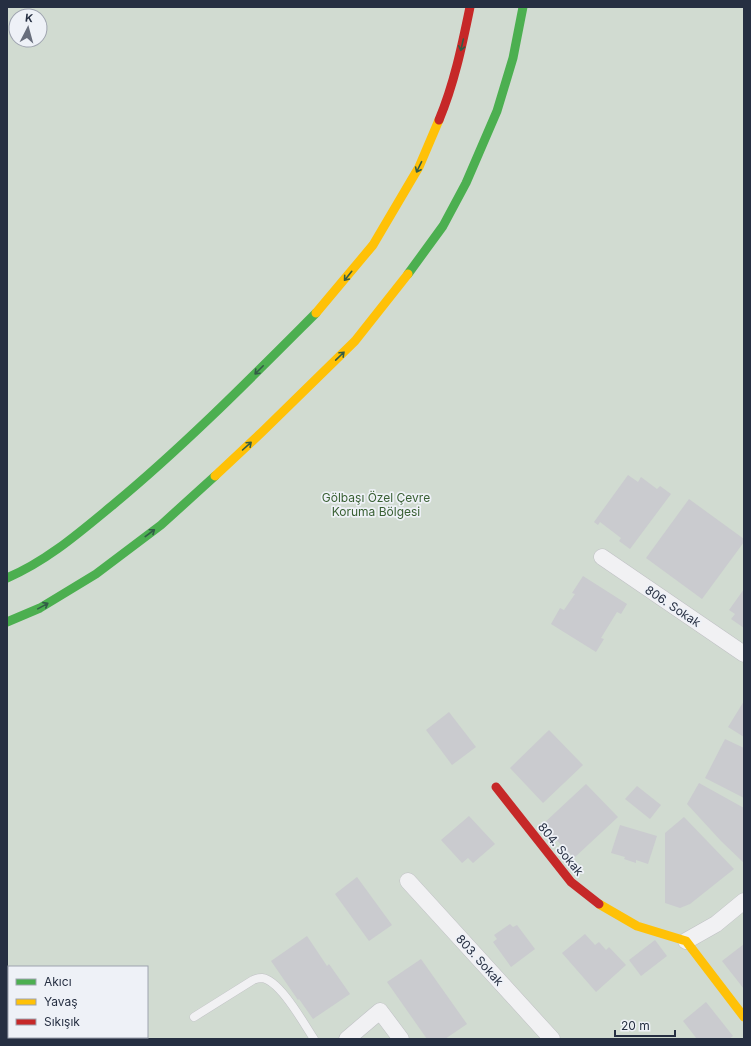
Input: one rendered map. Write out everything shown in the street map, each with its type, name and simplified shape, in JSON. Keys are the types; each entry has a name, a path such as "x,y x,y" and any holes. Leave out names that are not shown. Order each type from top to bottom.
{"main road":[{"path":"7,578 26,570 73,538 139,483 232,397 322,307 373,245 420,167 448,98 462,48 470,7"},
{"path":"7,622 40,608 96,574 161,525 262,432 356,341 413,268 443,226 466,183 497,111 513,58 523,7"},
{"name":"804. Sokak","path":"496,787 571,882 611,912 637,926 686,942"},
{"path":"686,942 744,1017"}],"street":[{"name":"806. Sokak","path":"602,558 744,654"},
{"name":"803. Sokak","path":"408,882 552,1039"},
{"path":"686,942 716,924 744,901"},
{"path":"347,1039 380,1012 401,1039"}],"lane":[{"path":"194,1017 253,980 261,978 268,980 279,988 314,1039"}],"green space":[{"name":"Gölbaşı Özel Çevre Koruma Bölgesi","path":"7,7 744,7 744,1039 7,1039"}],"building":[{"path":"628,475 638,482 641,477 657,489 660,486 671,494 630,549 619,541 621,538 600,522 598,525 594,522"},
{"path":"689,499 744,539 744,542 702,599 646,558"},
{"path":"583,576 627,604 621,614 617,612 601,638 604,639 596,652 551,624 560,608 564,610 575,594 572,593"},
{"path":"744,589 744,628 731,619 735,614 729,610"},
{"path":"744,701 744,737 728,727"},
{"path":"449,712 476,747 452,765 426,730"},
{"path":"549,730 583,765 543,803 510,768"},
{"path":"725,739 744,748 744,798 705,778"},
{"path":"699,783 744,808 744,863 721,841 687,804"},
{"path":"586,784 618,817 574,858 542,825"},
{"path":"637,786 661,805 650,819 625,799"},
{"path":"469,816 495,844 473,863 468,858 462,863 441,840"},
{"path":"684,817 734,869 690,904 680,908 665,903 665,833"},
{"path":"620,825 657,836 648,864 636,860 636,863 624,859 625,857 611,853"},
{"path":"357,877 392,925 369,941 335,894"},
{"path":"510,924 513,927 517,925 535,949 511,967 493,942 497,939 494,935"},
{"path":"585,934 595,945 599,942 606,950 609,947 626,965 596,992 562,953"},
{"path":"307,936 327,966 329,964 350,994 313,1019 271,961"},
{"path":"655,940 667,956 641,976 629,960"},
{"path":"744,944 744,989 722,961"},
{"path":"421,959 467,1024 445,1039 427,1039 387,982"},
{"path":"706,1002 733,1036 729,1039 697,1039 683,1021"}],"traffic: fast":[{"path":"408,274 443,226 466,183 497,111 513,58 523,7"},
{"path":"7,578 36,563 63,545 140,482 217,411 316,313"},
{"path":"7,622 40,608 96,574 161,525 215,476"}],"traffic: slow":[{"path":"316,313 373,245 419,167 439,120"},
{"path":"215,476 355,341 408,274"},
{"path":"599,904 637,926 686,941 744,1017"}],"traffic: jam":[{"path":"439,120 461,50 470,7"},
{"path":"496,787 571,882 599,904"}]}
